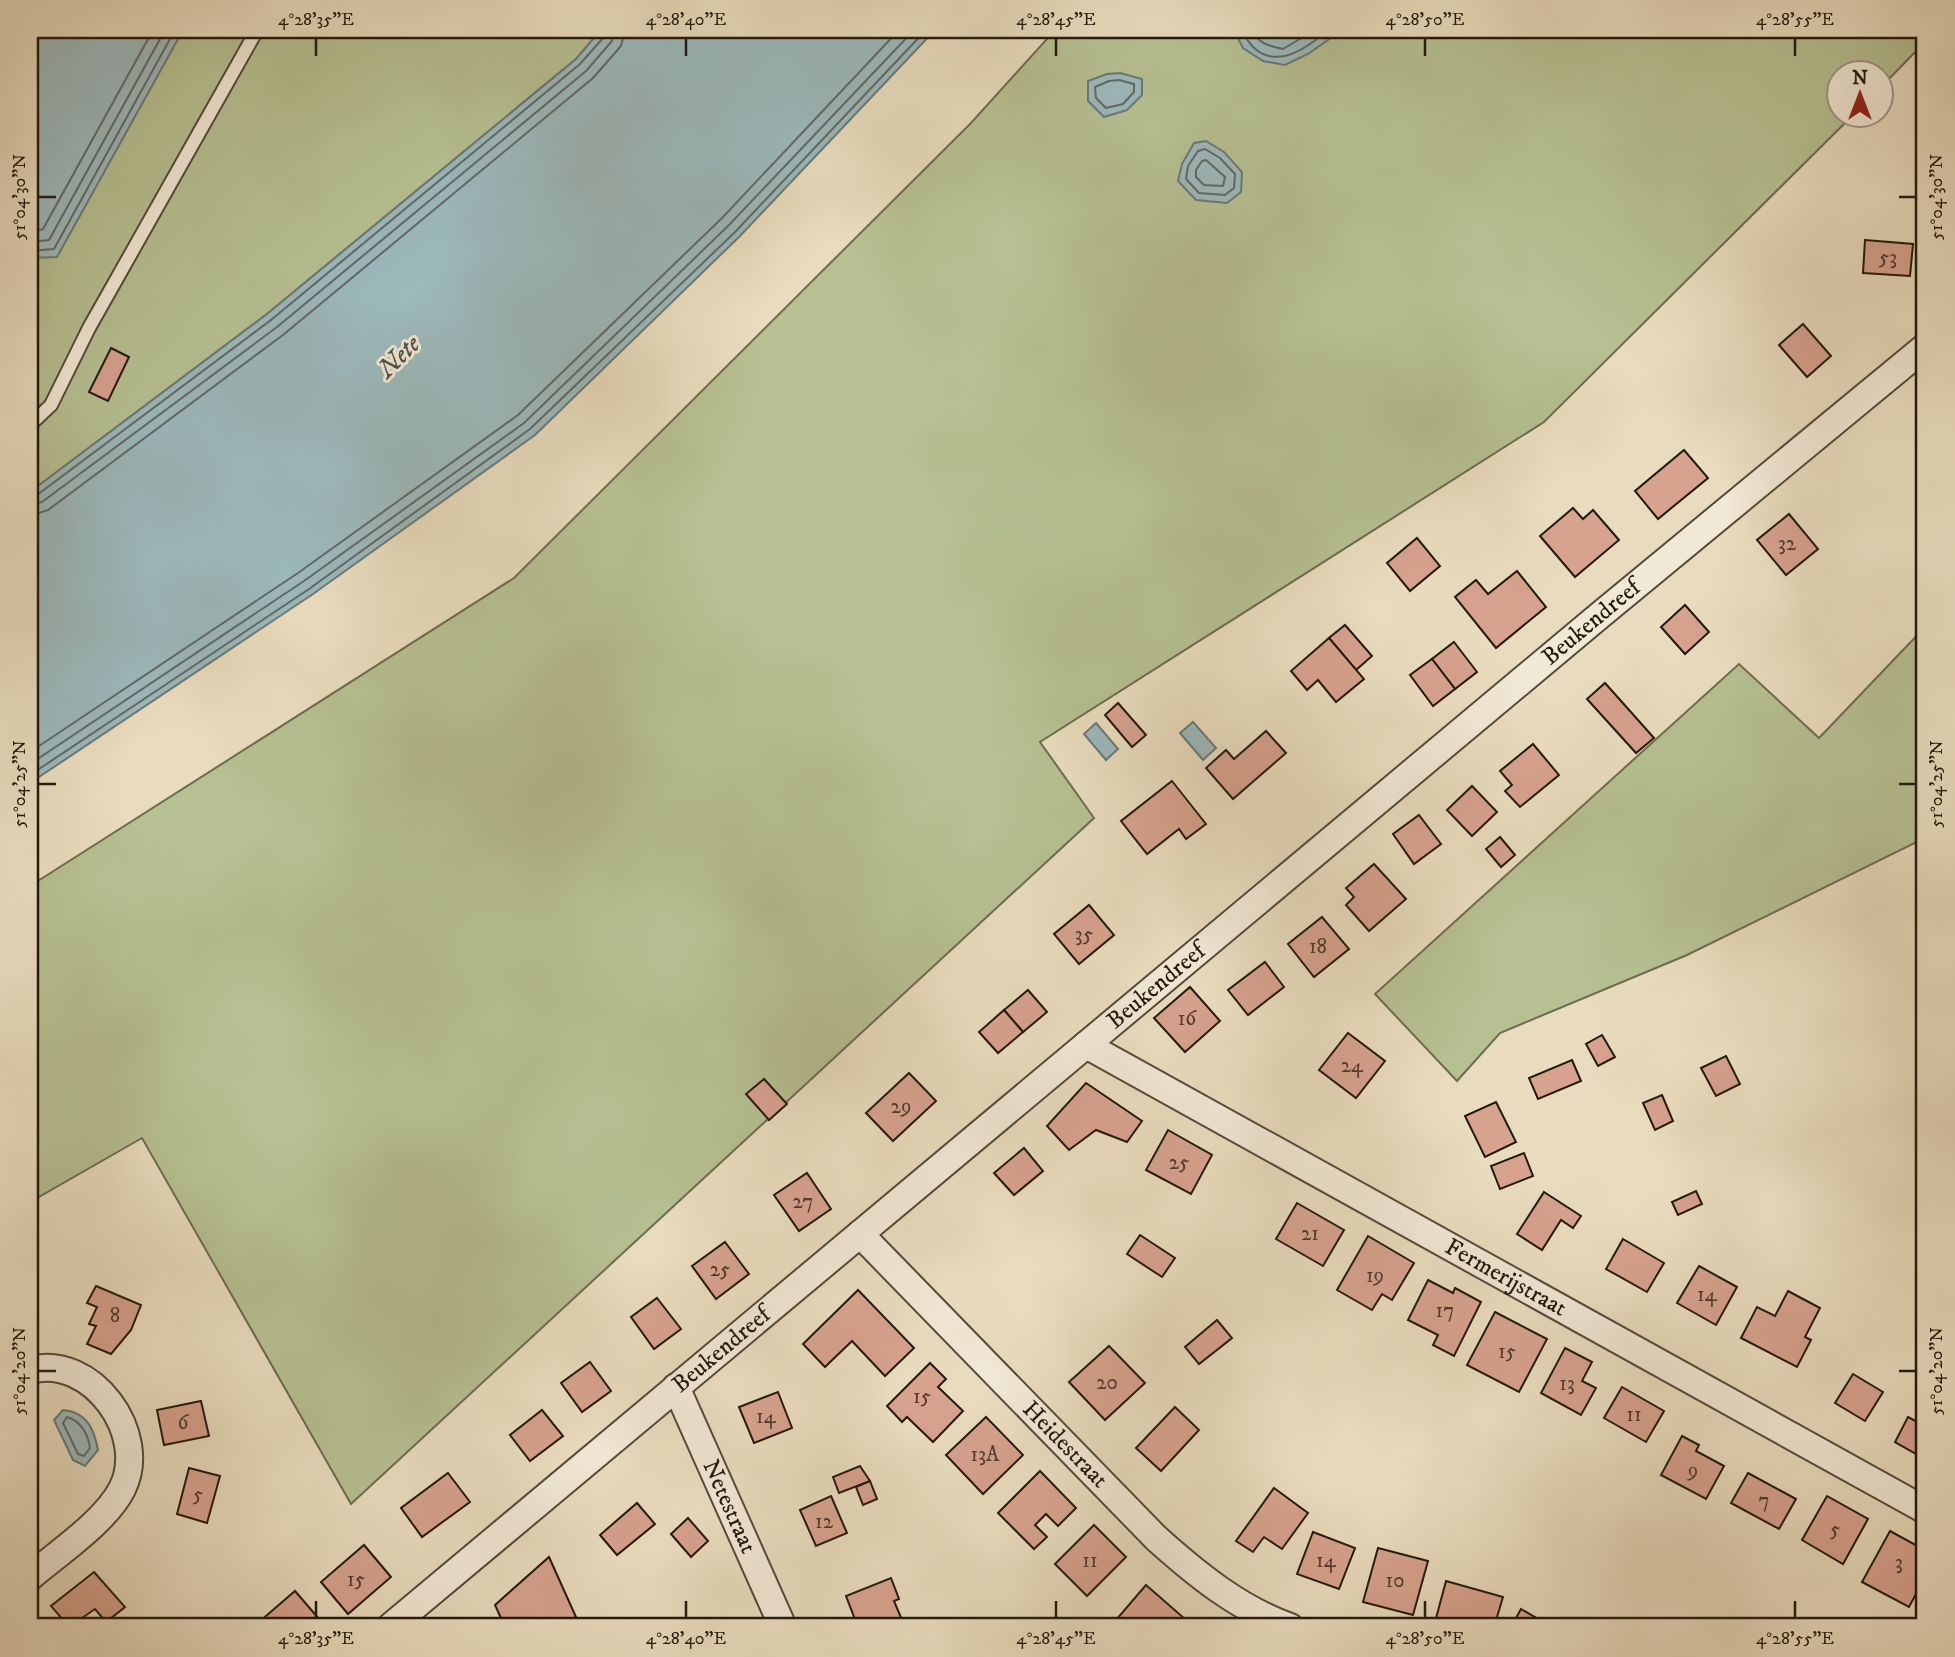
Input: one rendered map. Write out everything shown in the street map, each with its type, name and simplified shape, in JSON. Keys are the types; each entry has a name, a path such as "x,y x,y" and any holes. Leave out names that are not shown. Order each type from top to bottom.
{"street":[{"name":"Beukendreef","path":"390,1627 1599,615 1925,347"},
{"name":"Fermerijstraat","path":"1086,1045 1925,1510"},
{"name":"Heidestraat","path":"860,1234 1156,1538 1233,1599 1290,1627"},
{"path":"30,1370 57,1369 74,1374 104,1396 117,1412 124,1429 129,1464 124,1485 107,1512 30,1577"},
{"name":"Netestraat","path":"676,1387 783,1627"}],"lane":[{"path":"30,425 51,405 89,328 257,30"}],"green space":[{"path":"30,30 601,30 576,59 267,314 30,492"},
{"path":"1055,30 1925,30 1925,42 1896,72 1896,60 1826,60 1826,130 1838,130 1544,422 1040,742 1094,818 351,1504 142,1138 30,1202 30,886 514,578 971,123"},
{"path":"1925,627 1925,838 1687,955 1500,1033 1457,1081 1375,994 1739,664 1819,738"}],"water":[{"path":"30,30 183,30 57,257 30,258"},
{"name":"Nete","path":"601,30 935,30 740,236 535,435 313,594 30,783 30,492 267,314 576,59"},
{"path":"1234,30 1334,30 1335,35 1308,54 1285,65 1263,61 1243,48"},
{"path":"1120,73 1142,79 1142,95 1127,110 1104,117 1088,101 1088,81 1107,74"},
{"path":"1206,141 1224,152 1242,172 1241,192 1227,203 1196,200 1178,181 1182,164 1194,143"},
{"path":"1193,722 1216,748 1203,760 1180,733"},
{"path":"1096,723 1118,749 1106,760 1084,734"},
{"path":"63,1410 84,1418 94,1435 98,1450 85,1466 73,1460 54,1420"}],"building":[{"path":"1865,240 1913,244 1910,276 1863,273"},
{"path":"1803,324 1831,356 1807,377 1779,345"},
{"path":"111,348 129,357 108,401 89,392"},
{"path":"1684,450 1708,478 1658,519 1635,491"},
{"path":"1573,508 1583,519 1593,510 1619,540 1575,577 1540,536"},
{"path":"1789,514 1818,549 1786,575 1757,540"},
{"path":"1417,538 1440,566 1410,591 1387,563"},
{"path":"1517,571 1546,607 1496,648 1455,597 1476,580 1488,594"},
{"path":"1685,605 1709,632 1685,654 1661,627"},
{"path":"1345,625 1372,656 1356,670 1329,638"},
{"path":"1329,638 1364,679 1336,702 1318,680 1307,690 1291,671"},
{"path":"1454,642 1477,672 1455,689 1432,659"},
{"path":"1432,659 1455,689 1433,706 1410,675"},
{"path":"1605,683 1654,738 1636,753 1587,699"},
{"path":"1118,703 1146,735 1132,747 1105,715"},
{"path":"1266,731 1286,753 1233,799 1206,768 1226,750 1234,759"},
{"path":"1533,744 1559,775 1520,807 1505,791 1512,785 1500,771"},
{"path":"1172,781 1206,824 1186,839 1179,829 1147,854 1121,821"},
{"path":"1472,786 1497,812 1472,836 1447,810"},
{"path":"1419,815 1441,844 1414,864 1393,834"},
{"path":"1500,837 1515,855 1501,867 1486,849"},
{"path":"1374,864 1406,899 1369,931 1346,905 1354,897 1346,888"},
{"path":"1089,905 1114,935 1079,964 1054,934"},
{"path":"1322,917 1349,949 1314,977 1288,944"},
{"path":"1265,962 1284,987 1248,1015 1228,990"},
{"path":"1190,987 1220,1021 1185,1052 1154,1018"},
{"path":"1028,990 1047,1012 1023,1032 1004,1010"},
{"path":"1004,1010 1023,1032 998,1053 979,1032"},
{"path":"1348,1033 1385,1061 1356,1098 1319,1070"},
{"path":"1602,1035 1615,1057 1598,1066 1586,1044"},
{"path":"1726,1056 1740,1084 1716,1096 1701,1068"},
{"path":"1572,1060 1581,1081 1538,1099 1529,1078"},
{"path":"909,1073 936,1101 893,1141 866,1113"},
{"path":"764,1079 787,1104 769,1120 746,1094"},
{"path":"1086,1083 1142,1121 1127,1142 1096,1130 1069,1150 1047,1126"},
{"path":"1662,1095 1673,1121 1655,1130 1643,1103"},
{"path":"1496,1102 1516,1142 1485,1157 1465,1116"},
{"path":"1168,1130 1212,1155 1191,1194 1146,1170"},
{"path":"1024,1148 1043,1171 1014,1195 994,1173"},
{"path":"1524,1153 1533,1176 1500,1189 1491,1166"},
{"path":"807,1173 831,1209 799,1231 774,1195"},
{"path":"1696,1191 1702,1204 1678,1215 1672,1202"},
{"path":"1544,1192 1581,1216 1573,1228 1561,1220 1542,1250 1517,1234"},
{"path":"1297,1203 1344,1230 1323,1266 1276,1239"},
{"path":"1140,1235 1175,1258 1162,1277 1127,1254"},
{"path":"1368,1236 1414,1263 1392,1300 1382,1294 1372,1310 1337,1290"},
{"path":"1623,1239 1664,1263 1647,1292 1606,1269"},
{"path":"725,1242 749,1274 716,1299 692,1266"},
{"path":"1699,1266 1737,1287 1716,1325 1677,1303"},
{"path":"1428,1280 1453,1293 1455,1288 1481,1302 1454,1356 1433,1345 1438,1335 1408,1320"},
{"path":"96,1286 141,1305 131,1330 111,1354 87,1344 96,1326 89,1324 97,1307 87,1303"},
{"path":"858,1290 914,1348 885,1376 852,1341 825,1367 803,1344"},
{"path":"1788,1291 1820,1308 1805,1337 1811,1340 1797,1367 1741,1338 1757,1307 1775,1316"},
{"path":"657,1298 681,1329 654,1349 631,1317"},
{"path":"1495,1312 1547,1339 1519,1392 1467,1365"},
{"path":"1217,1320 1232,1338 1199,1364 1185,1347"},
{"path":"1109,1346 1145,1383 1105,1420 1069,1382"},
{"path":"1565,1348 1592,1362 1582,1381 1596,1388 1581,1415 1541,1393"},
{"path":"590,1362 611,1391 582,1412 561,1383"},
{"path":"930,1363 946,1379 938,1387 963,1411 933,1442 907,1417 902,1422 887,1406"},
{"path":"1853,1374 1883,1392 1865,1421 1835,1403"},
{"path":"1622,1387 1664,1411 1646,1442 1604,1418"},
{"path":"778,1392 792,1428 754,1443 739,1407"},
{"path":"201,1401 209,1436 164,1445 157,1410"},
{"path":"1175,1407 1199,1430 1161,1471 1136,1448"},
{"path":"542,1410 563,1436 530,1461 510,1435"},
{"path":"986,1417 1023,1455 983,1494 946,1455"},
{"path":"1908,1417 1925,1426 1925,1459 1895,1442"},
{"path":"1682,1436 1699,1445 1696,1451 1724,1466 1706,1499 1661,1475"},
{"path":"860,1466 870,1481 839,1493 833,1477"},
{"path":"189,1468 220,1476 207,1523 177,1514"},
{"path":"1040,1471 1076,1508 1058,1526 1046,1514 1035,1525 1047,1537 1034,1549 998,1513"},
{"path":"448,1473 470,1502 422,1537 401,1508"},
{"path":"1748,1473 1796,1499 1779,1529 1731,1503"},
{"path":"870,1481 877,1499 863,1505 856,1487"},
{"path":"1274,1488 1308,1513 1282,1549 1264,1537 1253,1552 1236,1541"},
{"path":"831,1496 847,1533 816,1546 800,1510"},
{"path":"1827,1496 1868,1519 1843,1564 1802,1540"},
{"path":"637,1503 655,1524 617,1555 600,1535"},
{"path":"688,1518 708,1541 691,1557 671,1534"},
{"path":"1094,1525 1126,1557 1087,1596 1055,1564"},
{"path":"1890,1531 1925,1550 1925,1577 1909,1607 1862,1582"},
{"path":"1313,1532 1355,1548 1339,1589 1297,1574"},
{"path":"364,1545 391,1577 348,1614 321,1582"},
{"path":"1378,1548 1428,1561 1413,1615 1363,1602"},
{"path":"549,1557 576,1617 553,1627 505,1627 495,1605"},
{"path":"94,1572 125,1607 106,1622 95,1609 69,1627 51,1606"},
{"path":"891,1578 899,1599 894,1601 905,1627 858,1627 846,1596"},
{"path":"1446,1581 1503,1597 1494,1627 1456,1627 1435,1622"},
{"path":"1146,1585 1185,1619 1177,1627 1110,1627"},
{"path":"295,1591 326,1627 264,1627 259,1622"},
{"path":"1521,1609 1552,1627 1511,1627"}]}
